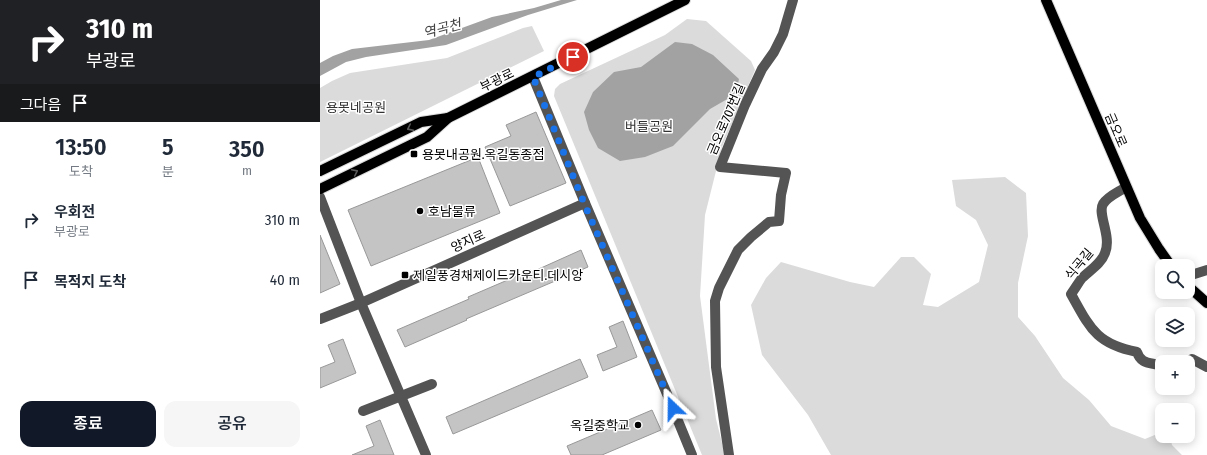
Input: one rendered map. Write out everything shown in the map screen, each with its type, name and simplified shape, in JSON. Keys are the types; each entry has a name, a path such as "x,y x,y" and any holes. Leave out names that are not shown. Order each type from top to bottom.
{"main road":[{"name":"부광로","path":"320,189 427,137 448,118 685,0"},
{"name":"금오로","path":"1046,1 1126,188 1140,218 1166,259"},
{"name":"부광로","path":"320,171 421,122 448,118"},
{"path":"1195,292 1207,303"}],"street":[{"name":"금오로707번길","path":"729,455 716,367 716,301 719,288 738,250 769,222 779,221 781,195 786,173 720,167 745,105 762,69 774,52 783,34 792,0"},
{"path":"533,77 584,203 692,455"},
{"name":"식곡길","path":"1126,188 1109,198 1104,203 1101,212 1106,232 1107,243 1105,252 1101,260 1082,279 1071,294 1089,326 1095,332 1111,345 1121,349 1137,352 1139,358 1144,362 1155,364"},
{"path":"320,197 361,303 426,455"},
{"name":"양지로","path":"320,319 361,303 584,203"},
{"path":"1195,274 1207,270"},
{"path":"1195,361 1207,367"},
{"path":"363,411 400,395 432,384"}],"green space":[{"name":"버들공원","path":"687,19 706,21 751,61 755,70 722,147 705,215 700,296 716,419 725,455 702,455 554,96 555,89 560,84 665,35"},
{"name":"용못네공원","path":"532,26 544,51 320,162 320,88 350,73 447,58 523,28"},
{"path":"1005,177 1026,193 1028,236 1018,283 1018,317 1035,336 1063,378 1089,400 1111,426 1145,439 1155,435 1155,443 1172,443 1182,455 831,455 808,415 762,355 751,305 766,278 781,262 850,282 874,287 901,257 914,257 931,274 923,305 938,307 979,282 988,245 976,220 956,206 952,180"}],"shaded area":[{"path":"561,0 577,0 528,15 446,45 366,57 346,62 320,76 320,63 333,56 352,49 429,40 492,17 534,8"},
{"path":"675,42 692,44 713,55 739,79 736,94 710,109 673,146 645,157 620,161 598,148 589,130 584,112 593,92 614,72 641,67"}],"building":[{"path":"536,112 566,183 510,206 485,147 511,136 506,125"},
{"path":"478,157 500,213 371,266 348,210"},
{"path":"320,235 340,284 320,293"},
{"path":"581,250 588,267 466,319 467,320 405,347 397,330 469,299 468,297 531,270 532,272"},
{"path":"623,321 637,357 603,371 597,355 617,347 609,327"},
{"path":"343,339 356,373 320,388 320,368 335,362 328,345"},
{"path":"580,359 588,377 453,434 446,417"},
{"path":"652,410 661,430 602,455 571,455 567,446"},
{"path":"380,420 394,455 352,455 374,446 366,426"}],"place":[{"name":"용못내공원.옥길동종점","path":"414,154"},
{"name":"호남물류","path":"420,211"},
{"name":"제일풍경채제이드카운티.데시앙","path":"405,275"},
{"name":"옥길중학교","path":"638,425"}],"route":[{"path":"573,57 533,77 584,203 673,408"}],"water label":[{"name":"역곡천","path":"442,29"}]}
